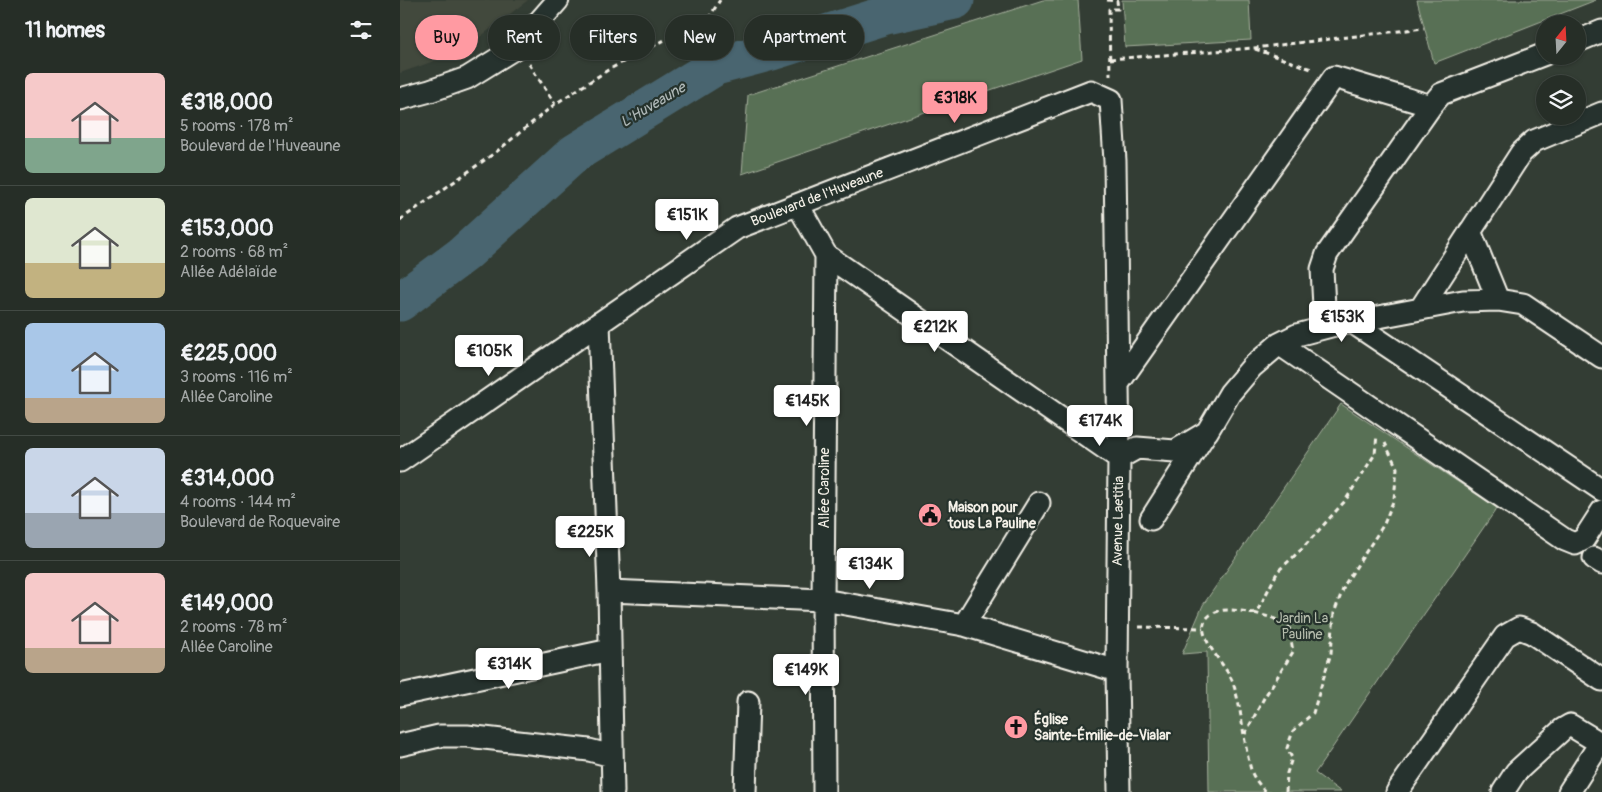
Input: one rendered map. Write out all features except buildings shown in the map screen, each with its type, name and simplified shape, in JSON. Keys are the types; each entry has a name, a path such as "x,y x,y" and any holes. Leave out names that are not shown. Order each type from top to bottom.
{"street":[{"path":"545,15 558,0"},
{"path":"1586,38 1602,31"},
{"path":"1536,57 1441,94 1430,106 1327,254 1322,269 1324,306 1341,324 1602,490"},
{"path":"400,99 467,78 495,60"},
{"path":"1118,384 1334,77 1430,106"},
{"name":"Boulevard de l'Huveaune","path":"400,461 737,228 1091,91 1111,100"},
{"name":"Avenue Laetitia","path":"1111,100 1115,161 1119,458 1116,671 1119,792"},
{"path":"1421,308 1521,153 1534,141 1602,113"},
{"name":"Allée Caroline","path":"798,205 826,255 1119,458"},
{"path":"1470,231 1498,300"},
{"name":"Allée Caroline","path":"824,792 823,600 826,255"},
{"path":"1151,519 1230,393 1252,367 1279,344 1298,335 1341,324 1421,308 1463,301 1498,300 1523,304 1602,357"},
{"path":"599,322 610,591 613,792"},
{"path":"1279,344 1381,422 1565,540 1574,544 1584,539 1602,511"},
{"path":"1119,458 1137,448 1175,451 1207,432"},
{"path":"964,625 1039,503"},
{"path":"610,591 823,600 964,625 1116,671"},
{"path":"1397,792 1505,636 1519,628 1532,633 1602,680"},
{"path":"400,695 610,650"},
{"path":"745,792 748,702"},
{"path":"1503,792 1516,772 1563,729 1570,725 1595,740 1597,748 1569,792"},
{"path":"400,745 439,736 467,736 589,750 612,756"}],"path":[{"path":"400,220 496,152 555,104 608,70 710,16 720,0"},
{"path":"1107,0 1117,1 1118,9 1109,9 1110,59 1254,48 1424,28"},
{"path":"1254,48 1334,77"},
{"path":"526,60 555,104"},
{"path":"1253,612 1259,608 1278,571 1302,549 1345,501 1376,454 1381,422"},
{"path":"1286,792 1287,773 1292,758 1287,748 1293,731 1313,713 1330,653 1334,613 1345,584 1384,524 1394,498 1397,468 1381,422"},
{"path":"1245,735 1264,698 1293,652 1290,627 1273,618 1253,612 1226,610 1217,612 1206,619 1203,628 1204,637 1233,682 1253,775 1265,792"},
{"path":"1117,627 1203,628"}],"shaded area":[{"path":"400,0 528,0 508,15 488,15 488,31 478,38 478,15 415,15 415,60 437,60 400,73"}],"green space":[{"path":"1043,0 1078,0 1082,59 742,174 748,95 857,60 864,60 864,58"},
{"path":"1122,0 1249,0 1251,40 1125,47"},
{"path":"1417,0 1596,0 1557,15 1536,15 1536,23 1434,63"},
{"name":"Jardin La Pauline","path":"1341,404 1497,508 1315,773 1341,792 1209,792 1207,652 1182,654 1203,605"}],"waterway":[{"name":"L'Huveaune","path":"400,302 464,254 575,153 716,66 772,51 886,15 955,0"}],"place":[{"name":"Maison pour tous La Pauline","path":"930,515"},
{"name":"Église Sainte-Émilie-de-Vialar","path":"1016,727"}]}
